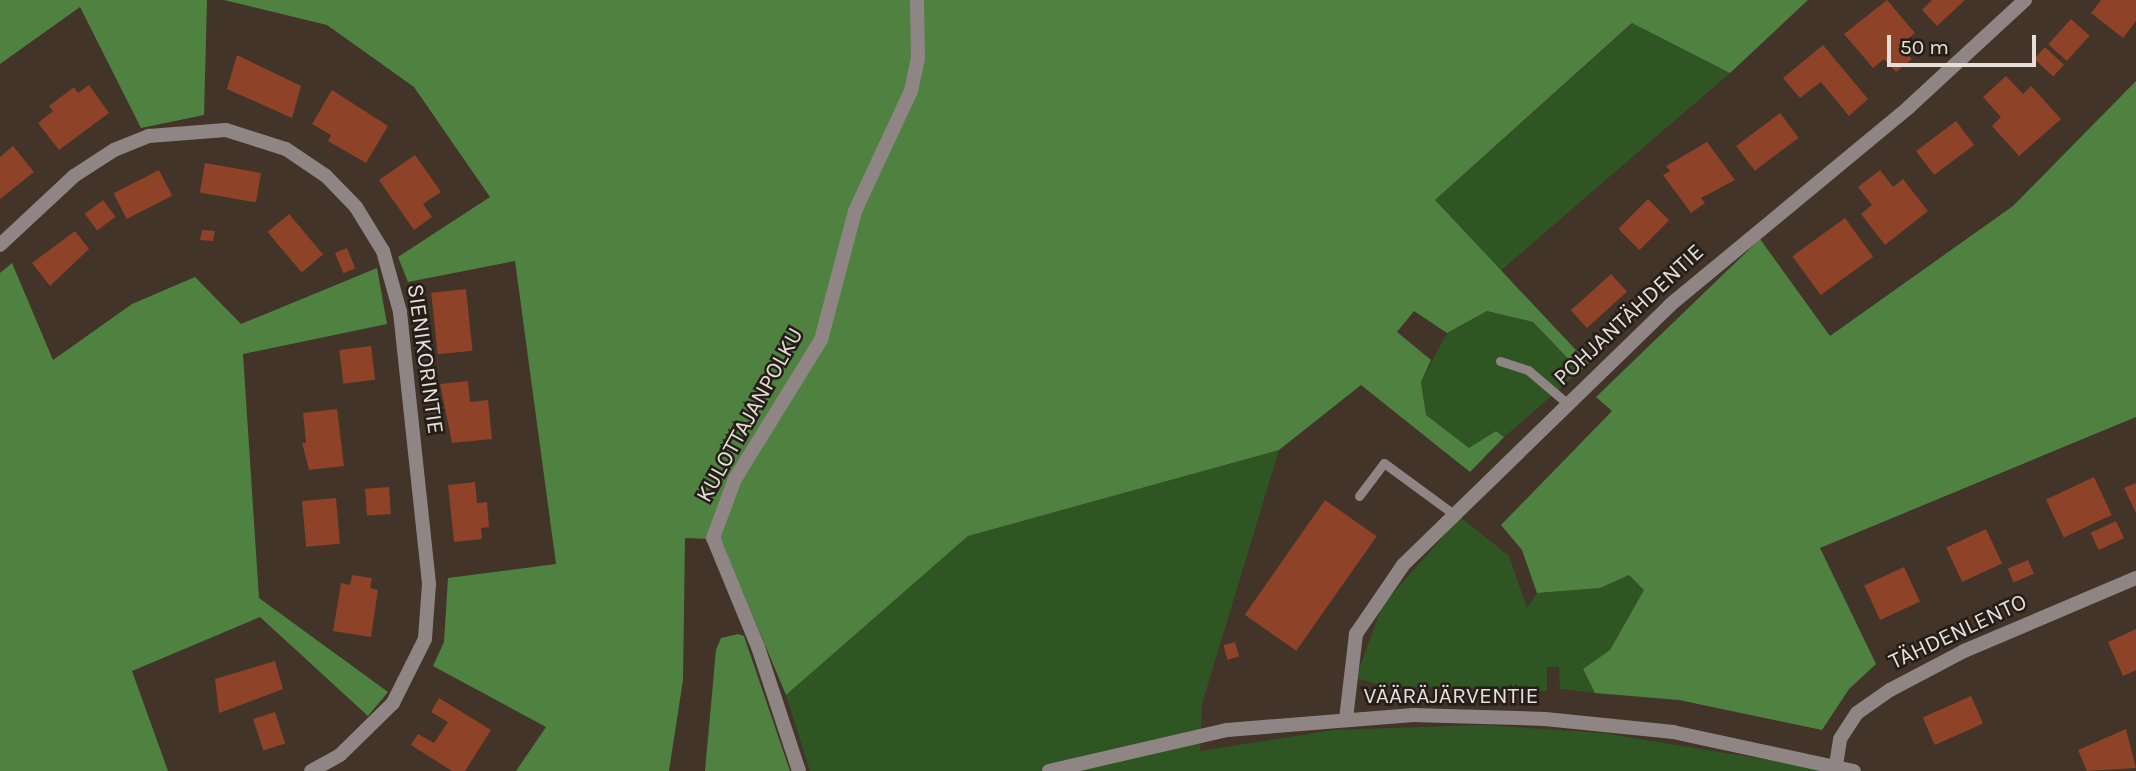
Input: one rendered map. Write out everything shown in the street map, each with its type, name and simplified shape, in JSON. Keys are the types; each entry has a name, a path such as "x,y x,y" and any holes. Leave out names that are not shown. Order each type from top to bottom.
{"street":[{"name":"KULOTTAJANPOLKU","path":"799,771 758,647 713,538 735,479 821,340 855,211 911,91 918,59 917,0"},
{"name":"POHJANTÄHDENTIE","path":"1346,719 1356,634 1403,565 1452,513 1717,262 1909,107 2025,0"},
{"name":"SIENIKORINTIE","path":"0,245 74,176 114,150 149,136 226,130 286,149 326,176 356,206 383,251 400,312 428,570 425,639 393,703 340,755 311,771"},
{"name":"TÄHDENLENTO","path":"1836,765 1840,739 1857,713 1890,690 1964,651 2136,578"},
{"name":"VÄÄRÄJÄRVENTIE","path":"1049,771 1227,730 1346,719 1483,716 1604,724 1836,765 1854,771"}],"lane":[{"path":"1500,361 1528,370 1568,404"},
{"path":"1359,496 1384,463 1452,513"}],"green space":[{"path":"0,0 207,0 204,115 141,128 80,7 0,64"},
{"path":"224,0 1808,0 1730,73 1632,23 1435,200 1589,364 1580,371 1533,322 1487,311 1447,333 1414,311 1397,332 1431,360 1421,382 1426,415 1469,448 1496,431 1504,437 1470,472 1361,385 1279,450 968,536 786,695 724,547 709,539 685,538 683,680 669,771 516,771 546,727 433,666 444,642 448,578 556,564 515,261 408,282 398,257 490,197 414,87 327,25"},
{"path":"1633,23 1730,73 1499,272 1435,200"},
{"path":"2136,81 2136,417 1820,548 1876,664 1849,689 1822,730 1679,700 1595,693 1583,669 1610,650 1644,590 1629,575 1600,588 1537,593 1522,550 1501,525 1612,411 1596,397 1760,239 1830,336 2013,206"},
{"path":"12,263 53,360 132,304 195,277 241,324 377,268 387,324 243,354 259,598 388,692 368,716 260,617 132,671 168,771 0,771 0,273"},
{"path":"1487,311 1533,322 1580,371 1504,437 1496,431 1469,448 1426,415 1421,382 1447,333"},
{"path":"1279,450 1202,704 1200,751 1334,730 1483,725 1602,733 1837,771 810,771 786,695 968,536"},
{"path":"1460,517 1509,556 1527,608 1537,593 1600,588 1629,575 1644,590 1610,650 1583,669 1595,693 1560,689 1559,667 1547,667 1547,691 1383,686 1356,678 1382,606"},
{"path":"738,634 744,636 790,771 705,771 716,650 721,638"}],"building":[{"path":"1887,0 1915,33 1900,45 1912,59 1896,72 1884,59 1873,68 1844,34"},
{"path":"1932,0 1965,0 1937,26 1922,10"},
{"path":"2101,0 2136,0 2136,21 2123,38 2091,13"},
{"path":"2071,19 2090,36 2067,61 2048,44"},
{"path":"1823,45 1868,99 1849,116 1821,82 1800,98 1783,78"},
{"path":"2045,47 2064,65 2053,76 2034,59"},
{"path":"237,55 301,86 292,118 227,89"},
{"path":"2006,76 2023,94 2031,86 2061,119 2019,156 1992,126 2001,117 1983,97"},
{"path":"89,85 109,113 59,150 38,123 53,111 49,106 74,87 78,93"},
{"path":"332,90 388,126 366,163 328,141 331,135 312,124"},
{"path":"1780,113 1799,138 1755,171 1736,146"},
{"path":"1956,121 1974,145 1934,175 1916,151"},
{"path":"1707,142 1735,180 1701,198 1705,203 1691,213 1663,175 1670,171 1666,166"},
{"path":"13,146 34,172 0,199 0,157"},
{"path":"415,155 441,192 423,204 432,217 414,230 379,180"},
{"path":"205,163 261,173 256,202 200,193"},
{"path":"159,170 172,196 127,219 114,193"},
{"path":"1880,170 1893,187 1903,179 1928,211 1885,245 1861,214 1872,205 1858,187"},
{"path":"1648,199 1669,220 1640,250 1618,229"},
{"path":"103,200 116,217 97,231 85,214"},
{"path":"289,214 323,255 302,273 268,232"},
{"path":"1845,218 1873,257 1821,295 1792,256"},
{"path":"202,230 215,231 213,241 200,240"},
{"path":"75,231 89,249 50,286 32,263"},
{"path":"347,248 355,268 343,273 335,253"},
{"path":"1611,274 1627,292 1587,328 1571,310"},
{"path":"466,289 472,351 438,354 431,293"},
{"path":"371,346 375,380 343,384 339,350"},
{"path":"468,381 470,402 488,400 492,439 452,443 440,384"},
{"path":"337,409 344,466 309,470 302,443 306,443 303,413"},
{"path":"2094,477 2112,515 2064,537 2046,499"},
{"path":"475,482 477,503 487,502 489,527 481,528 482,539 454,542 448,485"},
{"path":"2136,483 2136,513 2124,488"},
{"path":"389,487 391,514 367,516 365,489"},
{"path":"336,498 340,544 306,547 302,501"},
{"path":"1325,500 1377,536 1296,651 1245,615"},
{"path":"2116,521 2124,538 2099,550 2091,533"},
{"path":"1986,529 2002,563 1962,582 1946,548"},
{"path":"2028,560 2034,574 2014,582 2008,569"},
{"path":"1904,567 1920,601 1880,620 1864,586"},
{"path":"352,575 372,578 370,588 378,590 371,637 333,631 341,583 350,585"},
{"path":"2136,629 2136,670 2123,676 2108,642"},
{"path":"1235,642 1239,656 1228,660 1223,645"},
{"path":"275,661 283,689 219,713 215,679"},
{"path":"1971,696 1983,723 1935,745 1923,718"},
{"path":"439,698 491,730 465,771 452,771 411,745 418,734 434,743 448,722 431,712"},
{"path":"275,712 285,743 263,750 253,719"},
{"path":"2126,729 2136,768 2087,771 2078,750"}]}
